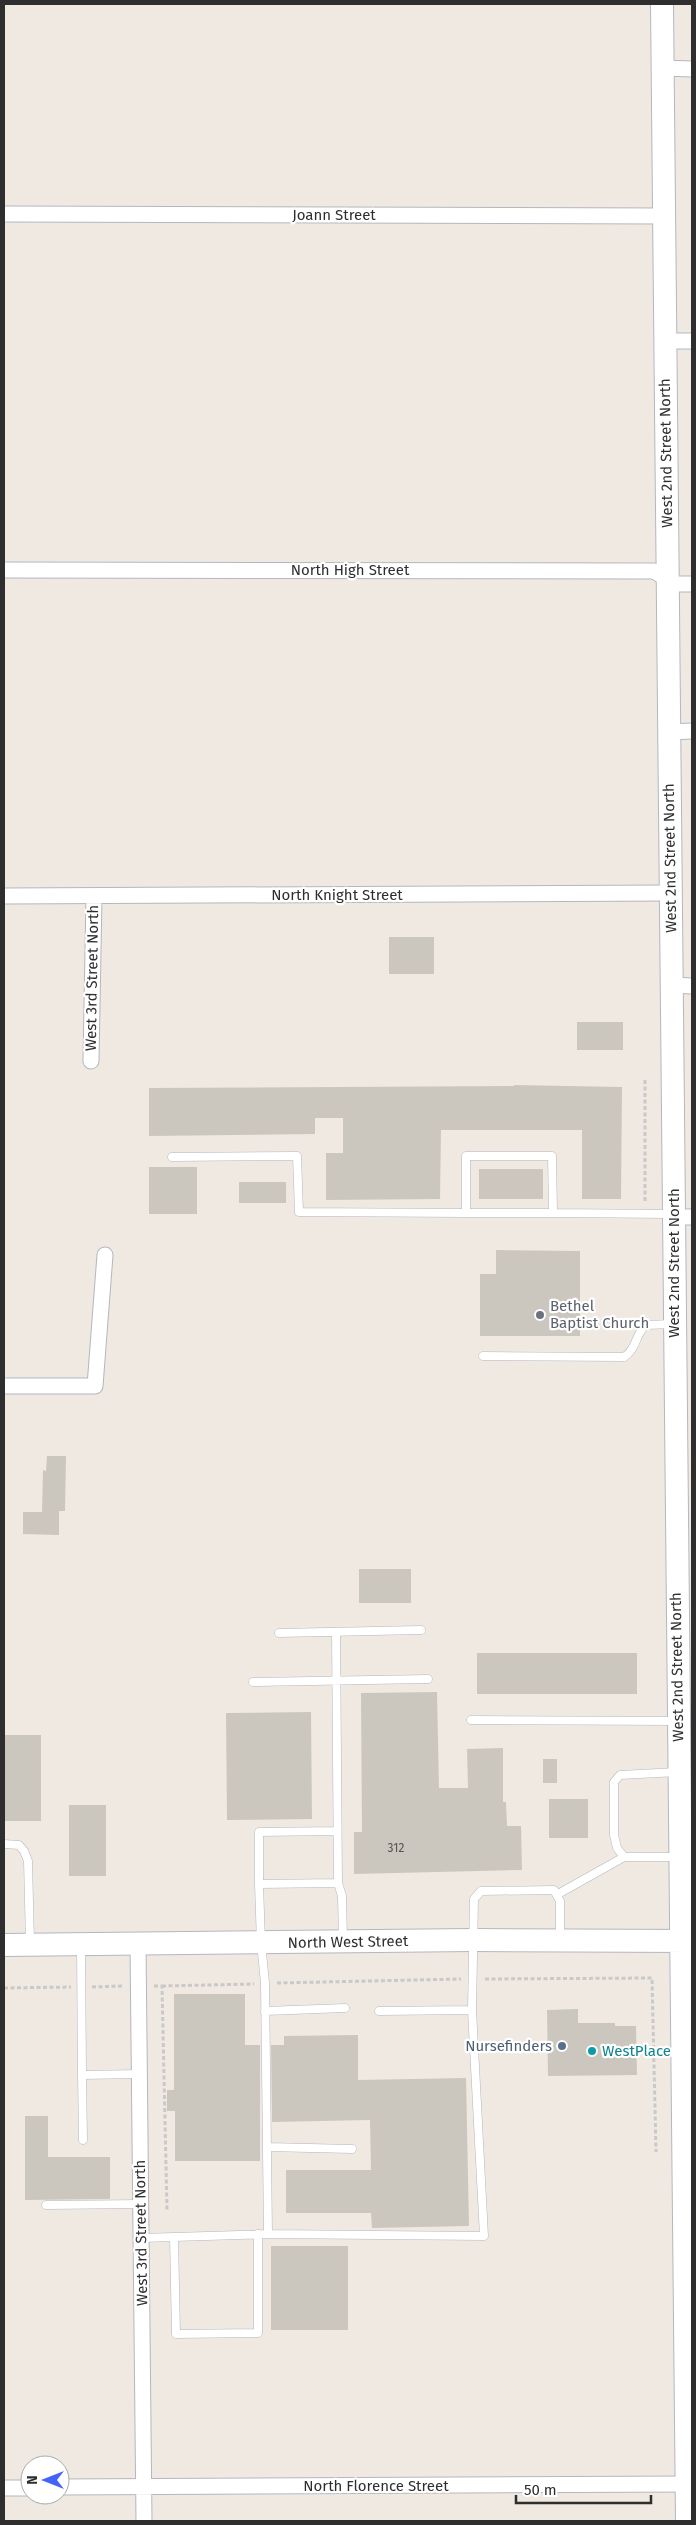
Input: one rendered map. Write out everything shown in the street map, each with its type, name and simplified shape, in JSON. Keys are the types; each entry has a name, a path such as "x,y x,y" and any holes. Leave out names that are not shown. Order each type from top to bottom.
{"street":[{"name":"West 2nd Street North","path":"662,4 671,893 682,986 680,1216 674,1324 684,1533 677,1721 678,1857 686,1941 689,2484 687,2521"},
{"path":"662,68 692,69"},
{"name":"Joann Street","path":"4,214 664,216"},
{"path":"665,341 692,341"},
{"name":"North High Street","path":"4,570 654,571 675,584 692,584"},
{"path":"669,732 692,732"},
{"name":"North Knight Street","path":"4,896 671,893"},
{"name":"West 3rd Street North","path":"91,1061 94,896"},
{"path":"4,1386 95,1386 105,1255"},
{"name":"North West Street","path":"4,1946 474,1940 686,1941"},
{"name":"West 3rd Street North","path":"138,1944 144,2521"},
{"name":"North Florence Street","path":"70,2488 689,2484"},
{"path":"4,2488 20,2488"}],"lane":[{"path":"172,1157 298,1156 299,1212 553,1213 680,1216"},
{"path":"466,1213 466,1156 552,1156 553,1213"},
{"path":"483,1356 624,1357 632,1353 641,1329 646,1325 674,1324"},
{"path":"279,1633 422,1630"},
{"path":"336,1632 338,1883 342,1896 343,1942"},
{"path":"253,1682 428,1680"},
{"path":"471,1720 677,1721"},
{"path":"624,1857 617,1848 614,1835 614,1782 620,1775 627,1773 678,1772"},
{"path":"268,2234 266,2011 261,1943 259,1832 338,1830"},
{"path":"4,1844 19,1846 24,1851 28,1861 30,1945"},
{"path":"558,1894 624,1857 678,1857"},
{"path":"260,1884 338,1883"},
{"path":"141,2238 258,2234 484,2236 472,2010 474,1899 481,1891 554,1890 558,1894 560,1901 560,1940"},
{"path":"81,1945 84,2140"},
{"path":"266,2011 345,2008"},
{"path":"379,2011 472,2010"},
{"path":"82,2075 139,2074"},
{"path":"267,2147 352,2149"},
{"path":"46,2205 140,2204"},
{"path":"174,2237 176,2334 258,2333 258,2234"}],"path":[{"path":"645,1080 645,1214"}],"building":[{"path":"389,937 434,937 434,974 389,974"},
{"path":"577,1022 623,1022 623,1050 577,1050"},
{"path":"514,1085 622,1087 621,1199 582,1199 582,1130 441,1130 440,1199 326,1200 326,1153 343,1153 343,1118 315,1118 315,1134 149,1136 149,1088"},
{"path":"149,1167 197,1167 197,1214 149,1214"},
{"path":"479,1169 543,1169 543,1199 479,1199"},
{"path":"239,1182 286,1182 286,1203 239,1203"},
{"path":"496,1250 580,1251 580,1336 480,1336 480,1274 496,1274"},
{"path":"47,1456 66,1456 65,1511 59,1511 59,1535 23,1534 23,1512 42,1512 43,1470 46,1471"},
{"path":"359,1569 411,1569 411,1603 359,1603"},
{"path":"477,1653 637,1653 637,1694 477,1694"},
{"path":"437,1692 439,1788 468,1788 467,1749 503,1748 503,1802 506,1802 507,1826 521,1826 522,1870 354,1874 354,1832 362,1832 361,1693"},
{"path":"311,1712 312,1819 227,1820 226,1713"},
{"path":"4,1735 41,1735 41,1821 4,1821"},
{"path":"543,1759 557,1759 557,1783 543,1783"},
{"path":"549,1799 588,1799 588,1838 549,1838"},
{"path":"69,1805 106,1805 106,1876 69,1876"},
{"path":"174,1994 245,1994 245,2045 260,2045 260,2161 175,2161 175,2111 167,2111 167,2090 174,2090"},
{"name":"WestPlace","path":"578,2009 578,2023 615,2023 615,2026 636,2026 637,2075 548,2076 547,2010"},
{"path":"358,2035 358,2080 466,2078 469,2226 372,2228 371,2213 286,2213 286,2170 371,2170 370,2120 272,2122 271,2045 284,2045 284,2036"},
{"path":"25,2116 48,2116 48,2157 110,2157 110,2199 25,2200"},
{"path":"271,2246 348,2246 348,2330 271,2330"}],"place":[{"name":"Bethel Baptist Church","path":"540,1315"},
{"name":"Nursefinders","path":"562,2046"},
{"name":"WestPlace","path":"592,2051"}]}
